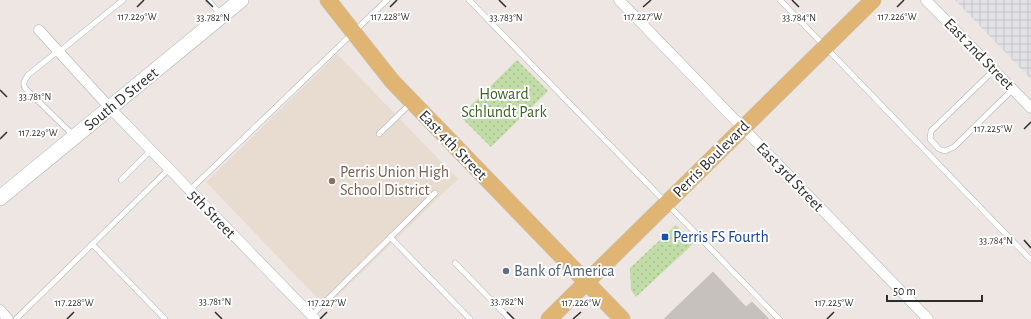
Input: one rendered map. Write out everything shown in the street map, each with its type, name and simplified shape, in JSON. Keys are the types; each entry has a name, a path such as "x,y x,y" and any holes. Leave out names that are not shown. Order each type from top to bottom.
{"main road":[{"name":"South D Street","path":"0,198 241,0"},
{"name":"East 4th Street","path":"328,0 392,81 622,319"},
{"name":"Perris Boulevard","path":"549,319 874,0"}],"street":[{"name":"East 3rd Street","path":"620,0 928,319"},
{"name":"East 2nd Street","path":"926,0 1031,108"},
{"name":"5th Street","path":"39,30 150,150 313,317"},
{"path":"0,310 8,319"}],"lane":[{"path":"75,137 26,88 24,85 24,80 28,75 123,0"},
{"path":"208,0 222,16"},
{"path":"190,190 386,0"},
{"path":"469,0 779,319"},
{"path":"780,0 1031,260"},
{"path":"994,70 931,131 930,139 939,149 945,151 954,147 1013,89"},
{"path":"378,134 412,102"},
{"path":"121,180 150,150"},
{"path":"16,319 169,169"},
{"path":"313,317 390,237 435,194"},
{"path":"390,237 470,319"},
{"path":"92,244 165,319"},
{"path":"455,263 510,319"}],"shaded area":[{"path":"955,0 1031,0 1031,79"},
{"name":"Perris Union High School District","path":"337,54 458,179 326,307 206,182"}],"green space":[{"name":"Howard Schlundt Park","path":"517,60 548,91 491,147 460,116"},
{"path":"676,225 694,243 636,297 631,290 630,268"}],"building":[{"path":"713,272 746,307 752,302 769,319 664,319"}],"place":[{"name":"Perris Union High School District","path":"332,181"},
{"name":"Perris FS Fourth","path":"665,237"},
{"name":"Bank of America","path":"506,271"}]}
